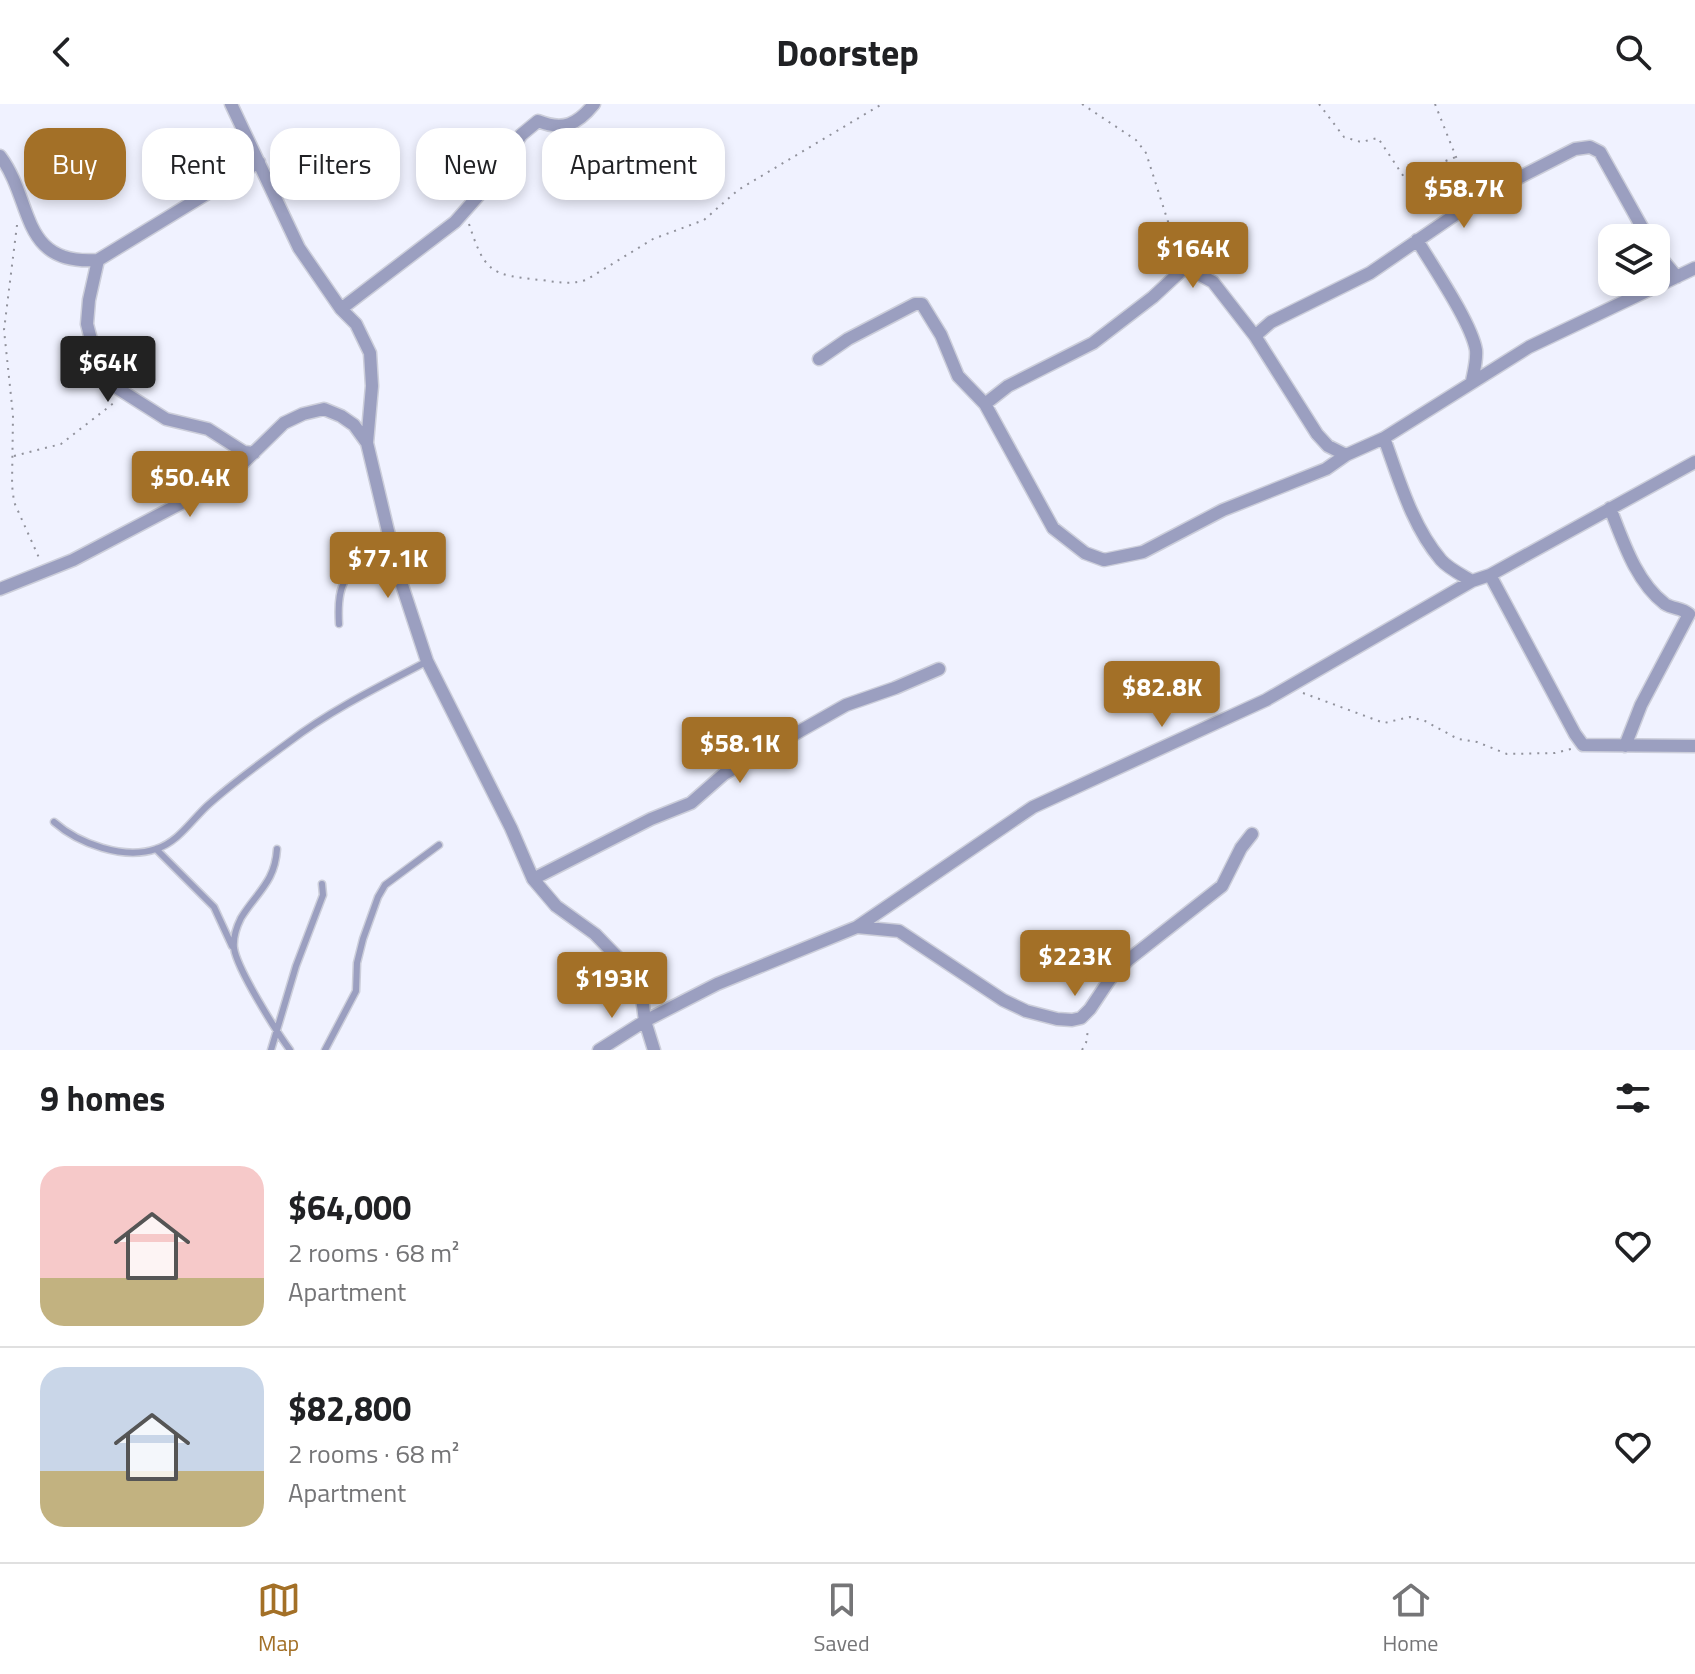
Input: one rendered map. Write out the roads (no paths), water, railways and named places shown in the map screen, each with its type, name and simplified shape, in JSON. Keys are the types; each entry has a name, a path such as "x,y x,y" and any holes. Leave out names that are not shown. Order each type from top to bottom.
{"street":[{"path":"247,104 232,107 299,248 341,309 356,324 370,353 372,386 367,443 398,573 427,661 511,828 533,879 556,906 595,934 626,966 642,997 654,1050"},
{"path":"341,309 455,222 494,178 521,135 538,121 561,128 570,126 594,104"},
{"path":"1255,336 1271,322 1370,273 1481,197 1575,149 1590,147 1600,152 1640,224"},
{"path":"0,156 12,171 20,200 38,239 75,262 98,260 259,162"},
{"path":"1417,240 1457,306 1472,339 1476,350 1472,381"},
{"path":"98,260 87,324 96,359 108,380 166,419 208,429 244,452 254,453"},
{"path":"819,359 848,339 904,309 922,304 941,335 958,376 985,404 1053,528 1085,553 1104,560 1143,552 1223,510 1326,469 1346,455 1384,438 1529,347 1695,268"},
{"path":"985,404 1008,386 1093,343 1181,271 1189,269 1213,282 1255,336 1317,434 1328,446 1346,455"},
{"path":"1670,269 1677,277"},
{"path":"0,589 73,560 210,488 254,453 284,423 303,414 324,409 354,425 367,443"},
{"path":"1384,438 1424,534 1442,562 1472,581"},
{"path":"599,1050 645,1021 717,984 857,927 1033,807 1282,691 1472,581 1490,575 1695,462"},
{"path":"1610,508 1627,550 1644,580 1665,604 1689,614 1641,705 1625,746"},
{"path":"1490,575 1583,745 1695,746"},
{"path":"533,879 651,819 691,803 710,783 724,774 846,705 939,669"},
{"path":"857,927 899,931 1003,1000 1026,1011 1057,1019 1081,1018 1128,960 1222,886 1241,848 1252,834"}],"lane":[{"path":"339,624 337,596 346,577 392,547"},
{"path":"54,822 73,838 117,850 138,853 168,844 208,805 291,740 358,698 427,661"},
{"path":"325,1050 356,991 357,963 378,897 385,885 439,845"},
{"path":"156,849 214,907 276,1031 290,1050"},
{"path":"234,949 235,933 241,919 273,875 277,849"},
{"path":"271,1050 296,966 323,895 322,884"}]}
